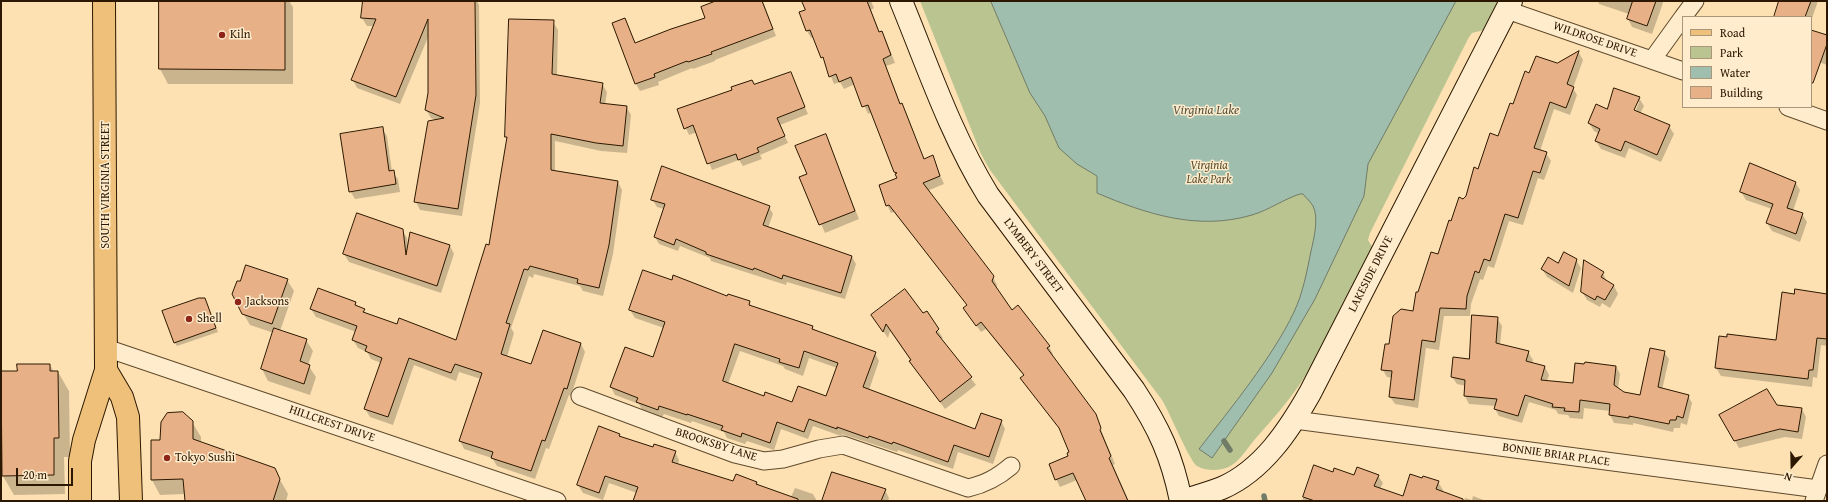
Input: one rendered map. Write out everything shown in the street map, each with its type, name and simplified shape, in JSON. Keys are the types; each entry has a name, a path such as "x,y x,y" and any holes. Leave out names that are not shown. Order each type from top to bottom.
{"main road":[{"name":"SOUTH VIRGINIA STREET","path":"80,501 80,461 84,440 106,370 104,1"},
{"path":"106,370 122,397 128,417 131,501"}],"street":[{"name":"LYMBERY STREET","path":"901,1 955,133 974,172 1001,213 1134,390 1151,416 1165,442 1176,472 1182,501"},
{"path":"1684,16 1695,1"},
{"name":"LAKESIDE DRIVE","path":"1182,501 1223,487 1241,477 1257,465 1295,420 1509,5"},
{"name":"WILDROSE DRIVE","path":"1509,5 1682,71"},
{"path":"1652,60 1682,18"},
{"path":"1791,108 1827,121"},
{"name":"HILLCREST DRIVE","path":"106,348 557,501"},
{"name":"BROOKSBY LANE","path":"580,396 735,454 764,461 783,459 819,449 843,445 968,488 985,484 998,477 1011,466"},
{"name":"BONNIE BRIAR PLACE","path":"1295,420 1816,495"},
{"path":"1816,495 1827,464"}],"green space":[{"name":"Virginia Lake Park","path":"920,1 1499,1 1484,30 1472,33 1469,37 1370,233 1368,240 1373,248 1340,316 1312,366 1286,404 1239,459 1224,469 1215,470 1201,468 1194,462 1162,400 990,170 981,154"}],"water":[{"name":"Virginia Lake","path":"991,1 1456,1 1368,164 1364,196 1315,299 1272,373 1212,458 1199,449 1263,365 1285,329 1297,305 1315,234 1316,216 1313,206 1303,194 1300,194 1252,215 1232,220 1192,221 1173,218 1134,208 1097,193 1097,176 1077,164 1059,148 1045,116 1030,93"}],"building":[{"name":"Kiln","path":"159,1 285,1 285,70 159,69"},
{"path":"363,1 475,1 476,95 458,209 414,202 428,121 444,118 425,110 428,93 428,19 396,97 351,80 376,19 361,18"},
{"path":"716,1 762,1 773,29 711,52 712,54 688,62 687,61 654,74 655,77 635,84 612,23 625,18 635,43 705,18 701,7"},
{"path":"802,1 867,1 879,32 882,31 891,55 883,59 900,104 902,103 924,159 933,155 940,176 923,183 994,276 992,281 1012,310 1018,305 1050,346 1047,348 1096,414 1101,428 1100,430 1111,456 1109,458 1128,501 1086,501 1073,473 1055,480 1049,464 1068,456 1067,453 1069,452 1059,428 1020,378 1024,375 981,322 976,326 963,308 967,305 889,205 886,206 879,185 897,178 895,174 897,173 894,172 868,105 862,107 851,77 839,82 836,74 829,77 823,57 821,58 810,30 806,31 799,12 805,10"},
{"path":"1633,1 1656,1 1647,26 1627,19"},
{"path":"1779,1 1811,1 1805,16 1774,16"},
{"path":"509,19 554,20 552,74 603,83 600,103 627,106 623,146 596,143 551,134 551,170 618,181 609,245 599,288 577,283 578,279 530,266 528,270 524,269 506,323 510,324 501,354 531,364 543,330 581,343 567,389 564,388 545,441 542,440 531,471 491,458 493,452 459,441 482,373 455,364 451,373 409,358 388,417 364,409 382,358 365,351 367,346 352,340 357,326 310,309 318,288 356,302 355,305 365,309 363,312 397,324 399,318 456,340 486,244 489,245 507,137 505,137"},
{"path":"1812,30 1827,35 1827,44 1813,83"},
{"path":"1579,51 1567,84 1574,87 1566,108 1550,102 1534,148 1547,152 1540,173 1533,171 1518,218 1505,214 1490,261 1484,259 1479,273 1475,271 1467,296 1466,309 1440,308 1435,342 1422,340 1414,400 1389,397 1392,371 1381,370 1385,344 1389,344 1393,316 1401,309 1413,311 1416,292 1418,292 1431,252 1438,254 1449,220 1451,221 1459,197 1463,199 1466,196 1474,167 1478,169 1490,133 1498,136 1510,103 1513,104 1525,71 1529,73 1536,56 1557,63"},
{"path":"791,72 805,107 777,118 785,136 757,148 759,152 738,160 736,154 707,164 693,125 684,129 677,109 732,90 731,87 752,80 754,84"},
{"path":"1614,88 1640,97 1634,110 1670,125 1657,155 1625,141 1621,151 1595,141 1600,129 1588,123 1596,104 1607,109"},
{"path":"383,127 389,171 394,170 396,184 349,192 340,134"},
{"path":"826,134 855,211 819,225 799,177 807,174 795,146"},
{"path":"1750,163 1796,182 1787,208 1803,213 1796,234 1766,223 1773,204 1740,192"},
{"path":"662,166 770,206 763,225 852,256 841,293 783,275 782,279 754,268 753,270 706,254 706,252 676,239 674,245 654,237 665,204 651,200"},
{"path":"357,213 403,229 406,255 410,232 450,245 437,286 343,254"},
{"path":"1564,252 1577,259 1569,286 1541,269 1548,257 1558,263"},
{"path":"1584,260 1604,272 1601,277 1614,285 1605,300 1597,296 1595,300 1581,292"},
{"path":"246,265 288,279 272,324 242,314 232,294 237,281 240,281"},
{"path":"643,270 672,280 673,275 727,296 728,294 750,301 749,305 813,326 812,329 876,352 863,387 975,429 981,413 1002,420 989,457 954,445 948,462 893,442 892,444 869,436 868,438 809,419 804,432 777,422 770,443 742,433 741,437 721,430 723,426 687,414 659,406 658,410 636,402 638,398 610,387 625,347 653,357 665,322 629,310","holes":["735,344 780,359 779,362 799,368 804,351 838,363 826,396 798,386 792,402 765,392 764,396 723,381"]},
{"path":"905,289 923,313 927,311 939,329 936,332 972,377 940,402 909,361 911,360 886,324 883,332 871,315"},
{"path":"1795,289 1827,294 1827,339 1817,338 1813,370 1809,370 1808,379 1715,368 1719,336 1727,337 1727,334 1776,340 1782,292 1794,294"},
{"name":"Shell","path":"199,298 205,298 216,328 174,343 162,311"},
{"path":"1472,315 1498,317 1496,343 1529,351 1526,361 1545,366 1541,380 1573,383 1575,363 1584,364 1585,362 1616,366 1614,385 1624,392 1640,395 1650,348 1665,351 1658,387 1689,395 1683,418 1677,416 1676,420 1670,420 1669,424 1629,416 1629,418 1609,415 1610,404 1580,400 1579,412 1564,411 1565,408 1552,407 1553,404 1525,395 1518,416 1494,409 1497,399 1464,396 1465,380 1451,377 1453,357 1469,359"},
{"path":"274,328 307,339 300,361 310,365 304,384 261,369"},
{"path":"17,364 50,364 50,371 58,371 59,438 54,438 54,475 2,476 1,371 17,371"},
{"path":"1767,389 1777,405 1802,408 1798,432 1780,429 1734,441 1719,415"},
{"path":"183,412 193,421 193,439 275,468 280,479 273,501 185,501 183,479 151,480 151,440 160,440 161,422 167,413"},
{"path":"599,426 620,434 619,436 653,447 654,444 676,451 672,462 733,481 736,474 757,482 756,484 798,499 798,501 633,501 638,487 605,476 599,493 577,485"},
{"path":"1314,465 1333,472 1334,468 1354,475 1357,467 1379,475 1374,486 1403,496 1410,474 1422,478 1423,476 1439,481 1436,489 1463,499 1463,501 1315,501 1303,497"},
{"path":"832,472 886,489 881,501 822,501"}],"waterway":[{"path":"1224,441 1230,450"},
{"path":"1264,496 1265,501"}],"place":[{"name":"Kiln","path":"222,35"},
{"name":"Jacksons","path":"238,302"},
{"name":"Shell","path":"189,319"},
{"name":"Tokyo Sushi","path":"167,458"}]}
